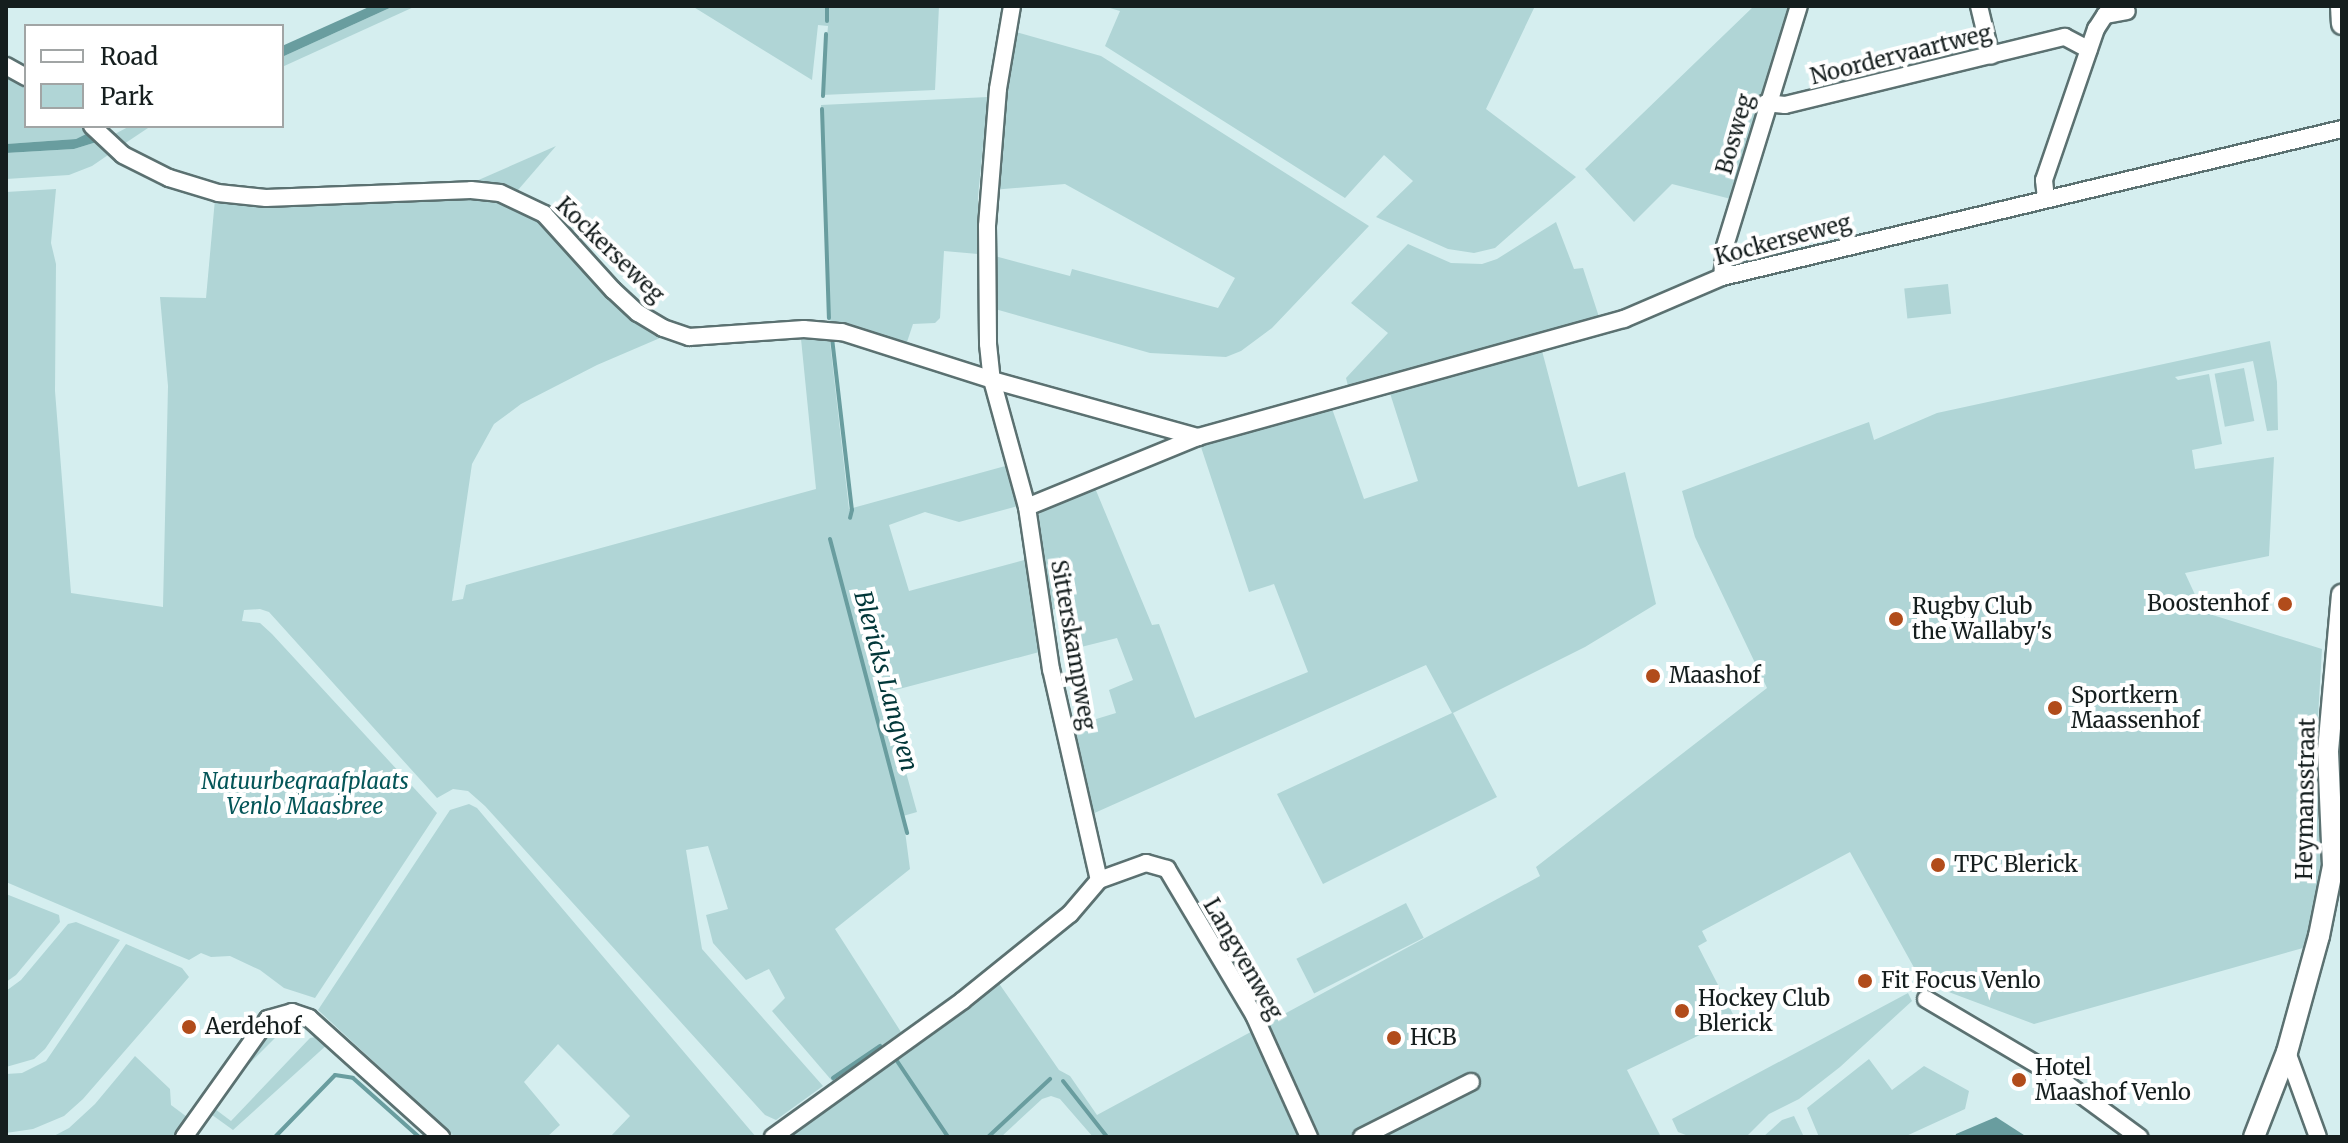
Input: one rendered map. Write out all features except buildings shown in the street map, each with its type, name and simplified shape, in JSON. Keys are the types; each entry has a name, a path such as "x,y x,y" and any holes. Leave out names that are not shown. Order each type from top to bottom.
{"street":[{"name":"Sitterskampweg","path":"1012,6 998,89 987,226 992,380 1027,507 1051,669 1099,880"},
{"name":"Bosweg","path":"1722,277 1725,246 1766,103 1799,6"},
{"path":"1979,6 1991,56"},
{"path":"2341,6 2342,24"},
{"path":"2046,199 2044,180 2096,29 2105,15 2127,11"},
{"name":"Noordervaartweg","path":"1766,103 1785,105 2065,37 2089,50"},
{"path":"6,66 24,76"},
{"name":"Kockerseweg","path":"94,128 123,155 169,178 218,193 266,198 471,190 500,193 544,214 613,290 638,313 663,328 689,337 804,329 842,332 992,380 1198,437"},
{"name":"Kockerseweg","path":"1027,507 1198,437 1624,319 1722,277 2342,129"},
{"name":"Heymansstraat","path":"2254,1137 2287,1052 2319,936 2333,866 2328,751 2342,595"},
{"name":"Langvenweg","path":"1099,880 1146,863 1167,869 1254,1015 1309,1137"},
{"path":"773,1137 962,1001 1070,914 1099,880"},
{"path":"1926,999 2053,1074 2139,1137"},
{"path":"184,1137 268,1019 292,1012 309,1018 441,1137"},
{"path":"2287,1052 2318,1137"},
{"path":"1362,1137 1471,1082"}],"green space":[{"path":"394,6 416,6 284,66 284,56"},
{"path":"692,6 939,6 935,90 822,95 828,26 818,25 812,80"},
{"path":"1103,6 1535,6 1486,109 1576,177 1495,248 1474,253 1448,249 1376,217 1413,181 1384,155 1345,198 1105,46 1120,11"},
{"path":"1754,6 1790,6 1731,199 1672,184 1634,222 1585,169"},
{"path":"1009,30 1101,56 1369,226 1272,328 1241,351 1226,357 1150,353 995,309 991,255 1070,276 1072,269 1218,308 1235,278 1065,184 992,190"},
{"path":"6,72 24,81 24,128 89,128 92,131 76,139 6,144"},
{"path":"988,97 978,196 978,254 944,251 940,318 935,323 913,324 907,342 828,320 821,105"},
{"path":"126,128 148,128 121,146 111,136"},
{"path":"100,141 111,153 92,166 69,175 6,179 6,153 74,149"},
{"path":"556,146 518,190 474,182"},
{"name":"Natuurbegraafplaats Venlo Maasbree","path":"56,189 51,243 56,264 55,391 71,593 163,607 168,386 160,297 206,298 215,199 264,207 485,195 540,217 613,297 660,338 597,365 521,404 494,424 472,464 452,601 463,599 466,585 816,489 801,339 829,333 849,509 1009,465 1018,506 959,522 925,512 889,525 909,591 1028,559 1043,651 884,693 917,812 903,816 910,869 835,929 901,1032 833,1082 772,1011 785,998 769,969 746,980 713,943 706,915 728,909 708,846 686,850 702,949 823,1086 776,1120 765,1115 485,806 468,791 453,789 437,798 269,612 260,609 244,610 242,621 260,623 272,634 437,813 315,998 284,988 260,970 230,956 211,957 201,953 189,960 6,882 6,192"},
{"path":"1556,222 1574,269 1583,268 1600,320 1348,386 1346,378 1388,333 1351,303 1408,244 1451,263 1482,264 1497,259"},
{"path":"1948,284 1951,314 1907,318 1904,289"},
{"name":"Sportkern Maassenhof","path":"2270,341 2277,382 2278,430 2267,431 2253,361 2175,377 2178,380 2209,374 2222,444 2192,450 2195,469 2274,457 2269,556 2185,573 2203,612 2322,649 2316,751 2320,751 2321,880 2305,949 2304,943 2303,948 2034,1024 1922,982 1850,852 1702,931 1707,941 1698,946 1735,1018 1627,1070 1661,1137 1093,1137 1060,1099 1051,1096 1042,1099 1001,1137 784,1137 998,982 1059,1070 1070,1076 1097,1115 1540,876 1536,867 1767,688 1695,537 1682,491 1869,422 1874,440 1937,413"},
{"path":"1541,347 1578,487 1625,472 1656,604 1585,647 1453,713 1497,797 1323,884 1277,794 1452,713 1426,665 1090,815 1070,727 1116,713 1109,690 1133,680 1117,638 1081,647 1062,607 1048,611 1035,533 1038,516 1045,508 1095,488 1152,625 1159,624 1195,718 1308,672 1274,584 1249,592 1199,441 1330,403 1364,499 1418,481 1388,387"},
{"path":"2244,368 2254,421 2225,427 2215,374"},
{"path":"469,804 477,808 756,1137 610,1137 630,1116 558,1044 524,1082 560,1125 547,1137 455,1137 318,1010 450,810"},
{"path":"6,894 59,915 60,922 16,975 6,982"},
{"path":"1406,903 1424,938 1314,994 1296,959"},
{"path":"76,922 120,940 45,1049 34,1059 6,1067 6,991 21,980 68,924"},
{"path":"126,944 182,968 189,977 83,1099 64,1116 33,1129 6,1133 6,1074 22,1073 46,1061"},
{"path":"1908,993 1912,1001 1840,1067 1799,1099 1769,1114 1746,1137 1691,1137 1678,1132 1672,1119"},
{"path":"293,1020 231,1082 273,1025"},
{"path":"322,1036 329,1043 233,1130 208,1112 211,1106 231,1121 310,1038"},
{"path":"135,1056 170,1089 171,1105 187,1117 174,1137 52,1137 69,1128 95,1104"},
{"path":"1869,1059 1892,1090 1924,1066 1969,1091 1965,1109 1904,1137 1819,1137 1807,1108"},
{"path":"1794,1116 1804,1137 1763,1137 1782,1120"}],"shaded area":[{"path":"371,6 394,6 284,56 284,45"},
{"path":"92,131 100,141 74,149 6,153 6,144 76,139"},
{"path":"1996,1117 2027,1137 1955,1137 1956,1134"}],"waterway":[{"name":"Blericks Langven","path":"827,6 827,21"},
{"name":"Blericks Langven","path":"823,96 826,34"},
{"name":"Blericks Langven","path":"822,109 829,318"},
{"name":"Blericks Langven","path":"832,338 852,510 850,518"},
{"name":"Blericks Langven","path":"830,539 907,833"},
{"path":"833,1078 880,1046"},
{"name":"Blericks Langven","path":"895,1058 948,1137"},
{"path":"275,1137 335,1075 353,1078 419,1137"},
{"name":"Blericks Langven","path":"988,1137 1050,1079"},
{"name":"Blericks Langven","path":"1063,1081 1107,1137"}],"place":[{"name":"Boostenhof","path":"2285,604"},
{"name":"Rugby Club the Wallaby's","path":"1896,619"},
{"name":"Maashof","path":"1653,676"},
{"name":"Sportkern Maassenhof","path":"2055,708"},
{"name":"TPC Blerick","path":"1938,865"},
{"name":"Fit Focus Venlo","path":"1865,981"},
{"name":"Hockey Club Blerick","path":"1682,1011"},
{"name":"Aerdehof","path":"189,1027"},
{"name":"HCB","path":"1394,1038"},
{"name":"Hotel Maashof Venlo","path":"2019,1080"}]}
